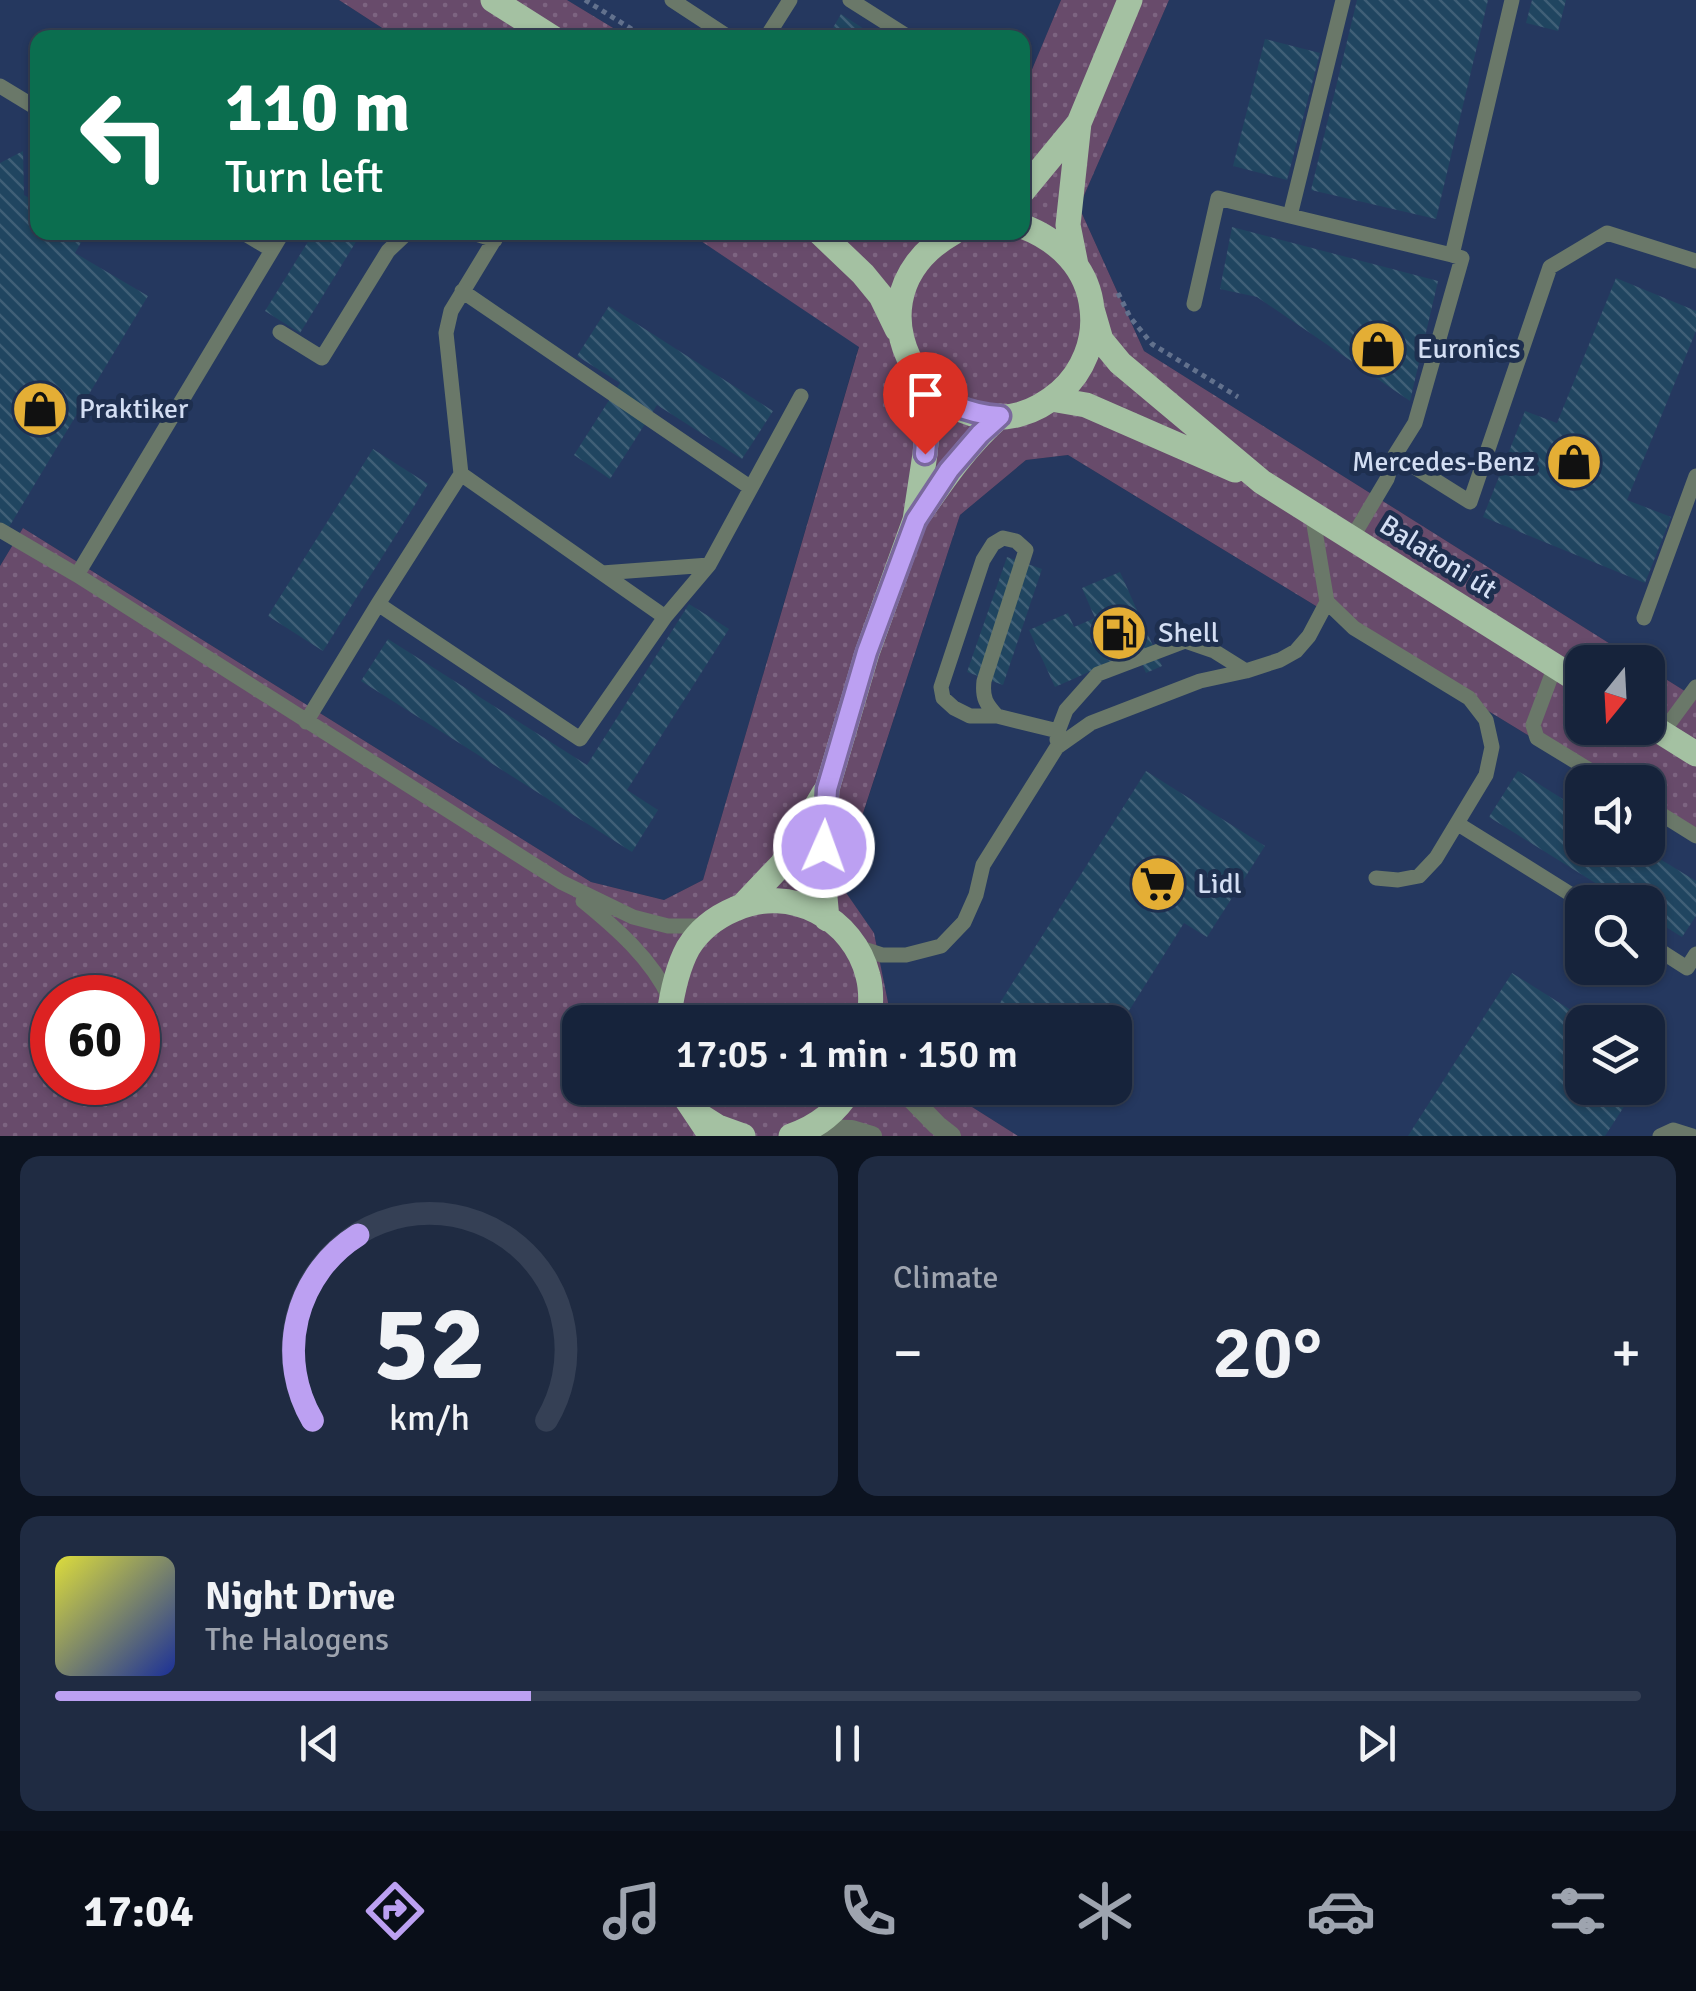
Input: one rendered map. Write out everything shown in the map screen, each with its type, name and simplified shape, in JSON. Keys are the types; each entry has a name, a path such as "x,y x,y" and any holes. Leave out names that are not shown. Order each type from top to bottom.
{"main road":[{"path":"493,0 538,30"},
{"path":"1030,182 1079,123 1130,0"},
{"name":"Balatoni út","path":"1079,123 1068,224 1076,265 1084,278 1101,340 1120,364 1262,482 1565,672"},
{"path":"1030,230 1053,241 1076,265"},
{"path":"827,240 881,296 920,378 932,392 964,410 1000,416 1027,411 1051,399 1084,360 1093,326 1092,309"},
{"path":"901,337 899,319 906,285 924,255 943,240"},
{"path":"827,919 823,876 827,789 867,652 916,520 928,420 920,378"},
{"name":"Balatoni út","path":"1051,399 1086,405 1262,482"},
{"path":"916,520 949,470 1000,416"},
{"path":"1665,734 1696,754"},
{"path":"744,904 782,864 827,789"},
{"path":"671,1005 690,945 706,926 744,904 786,900 809,906 844,932 864,962 870,980 871,1005"},
{"path":"691,1105 705,1126 743,1136"},
{"path":"801,1132 830,1115 838,1105"}],"street":[{"path":"917,1105 951,1136"},
{"path":"801,1132 852,1130 872,1136"}],"lane":[{"path":"672,0 718,30"},
{"path":"771,30 790,0"},
{"path":"850,0 897,30"},
{"path":"1290,216 1343,0"},
{"path":"1452,255 1512,0"},
{"path":"0,86 30,104"},
{"path":"1194,304 1218,198 1462,258 1414,423 1352,538"},
{"path":"1395,456 1470,502 1550,267 1607,232 1696,261"},
{"path":"255,240 272,250"},
{"path":"77,576 278,240"},
{"path":"280,332 322,358 388,251 400,240"},
{"path":"306,722 461,474 446,332 451,311 494,240"},
{"path":"462,291 750,488"},
{"path":"378,604 580,739 665,617 709,565 801,396"},
{"path":"461,474 665,617"},
{"path":"1644,618 1696,476"},
{"path":"1312,513 1327,602 1354,628 1470,698 1486,720 1492,747 1486,775 1436,858 1419,876 1398,880 1376,878"},
{"path":"0,530 561,882 633,917 668,926 706,926"},
{"path":"997,716 985,703 982,692 1026,550 1016,541 1003,538 992,544 983,560 941,687 942,698 970,716 997,716 1058,739 1200,681 1280,660 1296,651 1309,636 1327,602"},
{"path":"602,573 709,565"},
{"path":"854,946 882,955 906,954 941,946 964,922 984,865 1058,739 1066,710 1098,674 1185,641 1214,651 1246,671"},
{"path":"1556,666 1533,725 1538,738 1582,765"},
{"path":"1665,718 1696,687"},
{"path":"1665,817 1696,836"},
{"path":"1458,824 1565,891"},
{"path":"561,882 605,918 662,980 667,1005"},
{"path":"1665,954 1687,968 1696,954"},
{"path":"1660,1136 1673,1130 1692,1136"}],"path":[{"path":"585,0 633,30"},
{"path":"1114,285 1130,318 1152,344 1238,397"}],"shaded area":[{"path":"0,0 339,0 385,30 30,30 30,240 700,240 859,346 703,880 664,900 591,882 23,528 0,566"},
{"path":"339,0 567,0 616,30 385,30"},
{"path":"567,0 1061,0 1030,74 1030,30 616,30"},
{"path":"1061,0 1169,0 1079,207 1144,351 1612,645 1565,645 1565,745 1665,745 1665,679 1696,698 1696,838 1665,819 1665,765 1577,765 1068,455 1026,460 960,515 840,884 874,933 889,1005 562,1005 562,1105 969,1105 1018,1136 0,1136 0,566 23,528 591,882 664,900 703,880 859,347 699,240 1030,240 1030,74"},
{"path":"1169,0 1696,0 1696,698 1665,679 1665,645 1612,645 1144,351 1079,207"},
{"path":"1068,455 1577,765 1565,765 1565,865 1665,865 1665,819 1696,838 1696,1136 1018,1136 969,1105 1132,1105 1132,1005 889,1005 874,933 840,885 960,515 1026,460"}],"building":[{"path":"1357,0 1488,0 1436,219 1311,190"},
{"path":"1532,0 1566,0 1558,31 1526,23"},
{"path":"841,14 866,30 832,30"},
{"path":"1265,39 1320,53 1287,180 1233,166"},
{"name":"Praktiker","path":"23,151 24,195 30,198 30,240 82,240 75,253 148,296 9,527 0,522 0,163"},
{"name":"Euronics","path":"1232,227 1438,281 1410,401 1257,297 1220,289"},
{"path":"309,240 357,240 300,333 265,311"},
{"name":"Mercedes-Benz","path":"1616,278 1696,311 1696,331 1627,500 1671,517 1645,583 1483,517 1525,411 1557,423"},
{"path":"609,306 773,411 742,459 657,405 610,479 574,455 620,383 577,356"},
{"path":"373,449 428,484 323,651 268,616"},
{"path":"1007,557 1042,569 1003,685 967,672"},
{"path":"1120,572 1162,666 1146,673 1139,657 1116,660 1055,687 1029,630 1068,613 1074,627 1095,618 1082,588"},
{"path":"689,604 729,629 627,790 658,810 632,852 361,681 388,639 587,765"},
{"name":"Lidl","path":"1146,771 1265,846 1207,937 1184,923 1132,1006 999,1005"},
{"path":"1518,771 1565,800 1565,864 1489,817"},
{"path":"1665,862 1696,881 1696,916 1682,937 1665,926 1665,885 1599,885 1566,865"},
{"path":"1512,973 1565,1006 1565,1105 1625,1105 1605,1136 1408,1136"}],"place":[{"name":"Euronics","path":"1378,349"},
{"name":"Praktiker","path":"40,409"},
{"name":"Mercedes-Benz","path":"1574,462"},
{"name":"Shell","path":"1119,633"},
{"name":"Lidl","path":"1158,884"}],"route":[{"path":"824,847 827,789 867,652 916,520 949,470 1000,416 982,415 947,402 920,378 928,420 925,454"}]}
